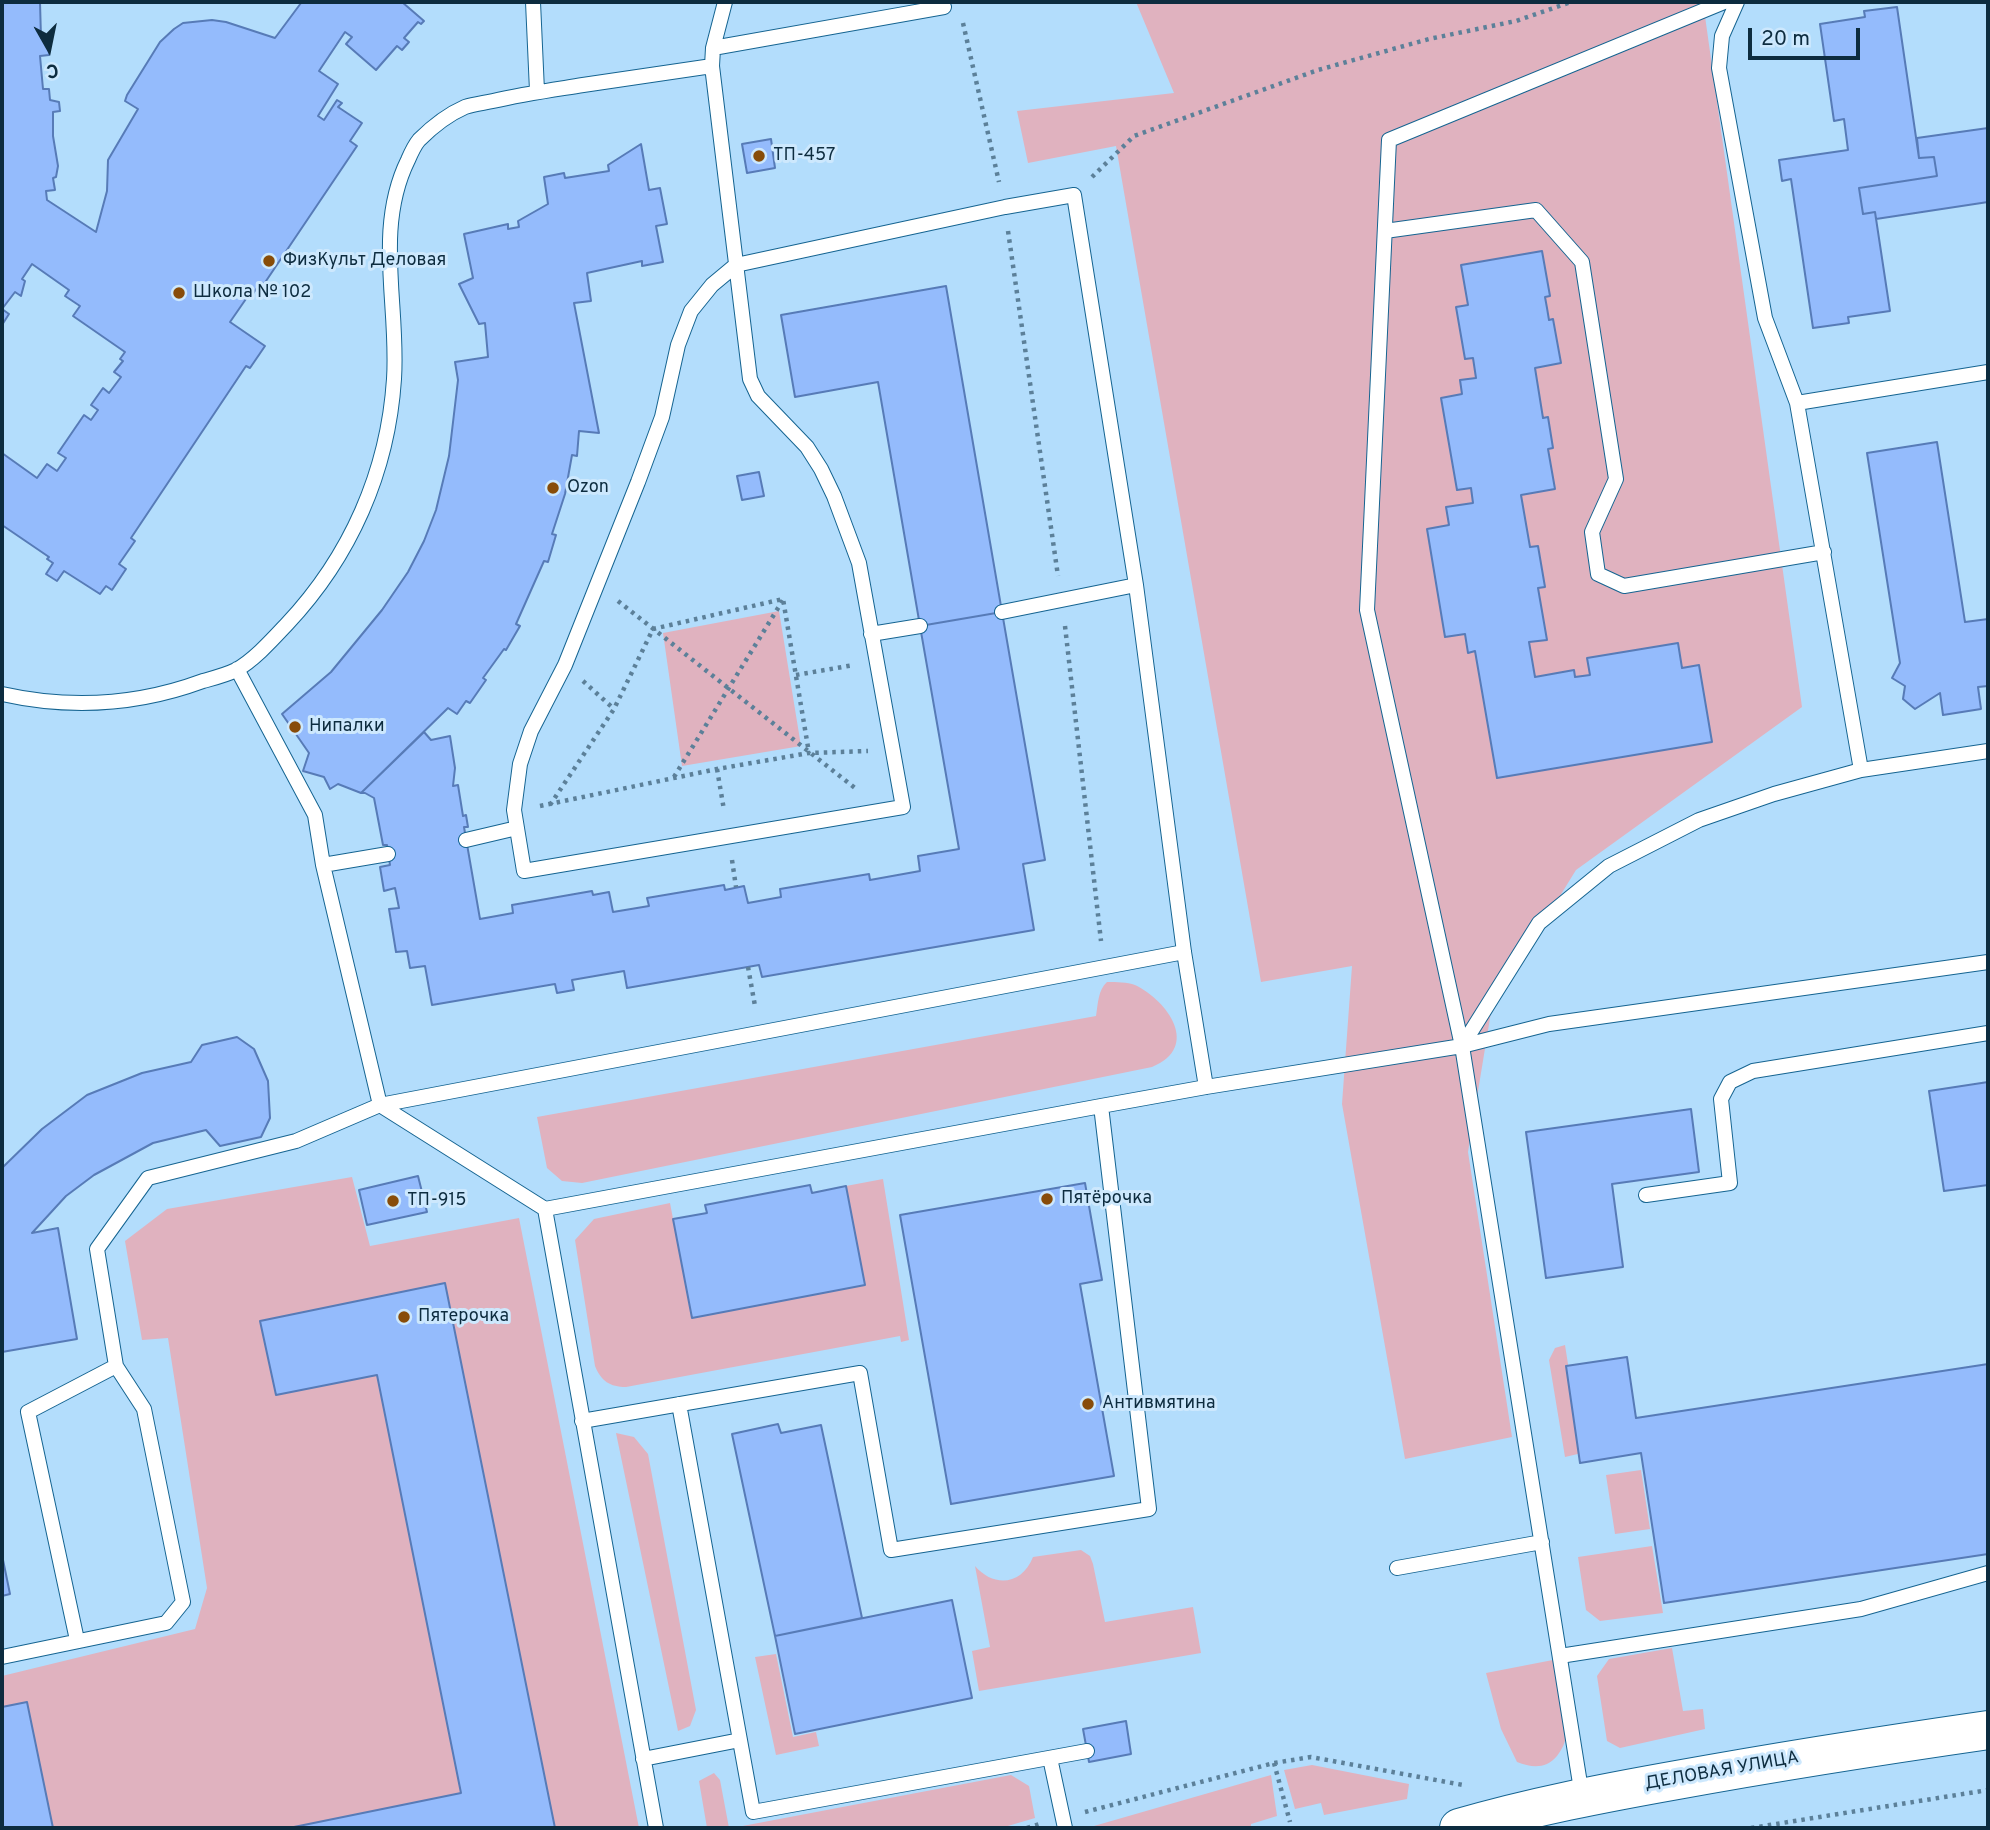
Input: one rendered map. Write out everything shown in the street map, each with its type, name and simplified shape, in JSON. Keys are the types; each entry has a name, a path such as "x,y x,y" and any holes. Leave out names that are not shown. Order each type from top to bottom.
{"street":[{"name":"ДЕЛОВАЯ УЛИЦА","path":"1459,1828 1513,1821 1583,1798 1819,1754 1988,1730"}],"lane":[{"path":"533,2 537,91"},
{"path":"725,2 713,48 712,66 736,265 750,379 758,396 807,447 834,496 859,563 903,807 524,871 514,810 520,764 531,731 565,665 662,417 678,345 691,311 712,285 736,265 1005,207 1074,195 1136,585 1184,952 1206,1087"},
{"path":"1583,1798 1462,1046 1367,610 1389,140 1724,2"},
{"path":"1737,2 1722,36 1718,68 1765,318 1797,403 1861,770"},
{"path":"713,48 944,7"},
{"path":"2,694 34,701 82,704 131,700 187,687 236,670 272,640 307,603 337,560 356,525 383,449 391,413 394,376 389,270 394,197 402,171 416,143 437,124 465,108 537,91 712,66"},
{"path":"1385,231 1536,210 1582,262 1616,479 1592,532 1598,574 1625,586 1824,552"},
{"path":"1797,403 1988,372"},
{"path":"1002,612 1136,585"},
{"path":"871,634 920,626"},
{"path":"236,670 315,815 323,865 380,1105 545,1209 1206,1087 1462,1046 1549,1024 1988,962"},
{"path":"1462,1046 1539,923 1609,866 1699,820 1774,794 1861,770 1988,751"},
{"path":"466,840 517,828"},
{"path":"323,865 388,854"},
{"path":"2,1657 166,1623 183,1602 144,1409 116,1366 97,1249 148,1178 296,1141 380,1105 1184,952"},
{"path":"1646,1195 1730,1183 1721,1099 1730,1082 1753,1071 1988,1033"},
{"path":"582,1421 860,1373 891,1550 1149,1509 1101,1106"},
{"path":"545,1209 656,1828"},
{"path":"77,1640 28,1412 116,1366"},
{"path":"679,1404 753,1812 1087,1751"},
{"path":"1397,1568 1542,1542"},
{"path":"1560,1656 1861,1609 1988,1573"},
{"path":"643,1759 740,1740"},
{"path":"1050,1758 1064,1823"}],"path":[{"path":"1074,195 1133,136 1318,70 1429,39 1516,21 1571,2"},
{"path":"961,15 1005,207 1062,600 1104,966"},
{"path":"597,584 884,810"},
{"path":"653,629 783,599"},
{"path":"783,599 809,753"},
{"path":"673,779 783,599"},
{"path":"550,805 614,709 653,629"},
{"path":"796,675 876,661"},
{"path":"565,665 614,709"},
{"path":"514,810 809,753 892,750"},
{"path":"717,769 729,836"},
{"path":"748,967 760,1031"},
{"path":"1027,1828 1064,1823 1274,1763 1311,1757 1464,1785"},
{"path":"1274,1763 1290,1822"},
{"path":"1751,1828 1988,1790"}],"shaded area":[{"path":"1136,2 1703,2 1802,707 1576,870 1492,1006 1468,1152 1512,1437 1405,1459 1342,1104 1352,966 1261,982 1116,146 1028,163 1017,111 1174,93"},
{"path":"779,611 801,746 682,766 663,633"},
{"path":"1107,982 1135,985 1147,992 1168,1013 1177,1036 1175,1048 1167,1058 1152,1067 582,1183 562,1181 547,1168 537,1117 1096,1016 1100,993"},
{"path":"352,1177 370,1246 519,1218 639,1828 2,1828 2,1676 195,1629 207,1588 168,1338 142,1340 125,1241 167,1209"},
{"path":"883,1179 909,1340 901,1342 900,1336 626,1387 615,1386 600,1376 595,1366 575,1240 594,1219 670,1203 692,1318 865,1284 846,1186"},
{"path":"1565,1345 1582,1453 1565,1457 1549,1360 1555,1348"},
{"path":"616,1433 634,1437 648,1454 696,1710 690,1726 678,1731"},
{"path":"1641,1470 1650,1529 1615,1534 1606,1475"},
{"path":"1652,1546 1663,1613 1600,1621 1586,1610 1578,1557"},
{"path":"1081,1550 1090,1556 1093,1564 1105,1622 1193,1607 1201,1653 979,1691 972,1651 990,1647 975,1566 991,1578 1007,1580 1022,1573 1033,1557"},
{"path":"1672,1648 1683,1711 1703,1709 1705,1729 1620,1748 1607,1741 1597,1676 1609,1659"},
{"path":"776,1654 793,1737 816,1732 819,1746 776,1755 755,1657"},
{"path":"1558,1659 1568,1722 1563,1746 1553,1760 1543,1765 1533,1766 1517,1762 1501,1729 1486,1673"},
{"path":"1312,1765 1409,1784 1407,1799 1324,1815 1321,1803 1295,1809 1284,1770"},
{"path":"714,1773 720,1780 729,1828 707,1828 699,1781"},
{"path":"1011,1775 1029,1786 1035,1818 1001,1828 732,1828"},
{"path":"1271,1775 1277,1816 1251,1824 1251,1828 1087,1828"}],"building":[{"path":"2,2 40,2 41,38 48,38 49,55 40,56 43,89 49,89 50,100 59,102 60,111 53,112 53,136 58,166 56,177 53,178 55,190 46,191 47,200 96,232 107,191 108,160 138,109 125,101 127,95 160,42 183,23 212,20 226,22 275,38 301,3 299,2 402,2 424,21 421,24 418,22 404,38 409,42 402,50 397,46 376,70 346,44 352,37 345,32 319,71 338,84 318,116 324,120 337,100 342,103 338,107 362,123 350,141 357,146 264,284 261,282 250,298 248,296 230,322 265,346 250,368 246,366 131,538 135,541 119,564 126,569 112,590 106,586 100,594 64,571 57,581 46,574 53,563 47,559 49,557 2,525 2,453 37,478 47,464 57,471 66,458 58,453 84,415 91,420 98,410 91,405 103,388 109,393 121,377 114,372 123,361 120,359 125,352 73,316 80,306 65,296 69,290 32,264 22,279 25,281 21,296 15,292 2,309"},
{"path":"1897,7 1919,158 1934,157 1937,176 1859,188 1863,214 1875,212 1890,311 1848,317 1849,323 1813,328 1791,179 1782,181 1779,160 1848,150 1844,119 1834,121 1820,24 1865,17 1864,11"},
{"path":"1988,128 1988,202 1876,219 1875,212 1863,214 1859,188 1937,176 1934,157 1919,158 1917,138"},
{"name":"ТП-457","path":"771,139 775,168 747,173 742,144"},
{"path":"641,144 649,190 660,188 667,224 656,226 663,262 642,266 642,261 587,273 591,301 574,303 599,433 579,431 577,456 572,455 565,494 552,534 556,535 548,562 544,561 516,624 520,626 506,650 504,649 483,678 486,680 470,703 466,701 457,714 448,708 361,793 338,784 330,789 324,777 303,771 309,753 282,714 331,672 382,610 408,572 436,510 449,456 458,380 455,362 488,357 485,323 479,324 459,284 473,278 464,234 508,224 508,229 519,227 518,221 548,204 544,177 564,173 565,178 609,171 608,165"},
{"path":"1542,251 1550,296 1545,297 1549,320 1553,319 1561,363 1535,368 1543,418 1548,417 1553,448 1548,449 1555,489 1521,495 1530,547 1538,546 1545,587 1538,588 1547,640 1529,642 1535,677 1574,670 1575,677 1590,675 1587,658 1678,643 1682,668 1699,665 1712,742 1497,778 1475,651 1468,653 1465,634 1445,637 1427,529 1449,525 1446,507 1473,503 1471,488 1457,490 1441,398 1462,394 1460,380 1476,378 1473,358 1465,359 1456,307 1468,305 1461,265"},
{"path":"946,286 1002,612 920,626 878,382 795,397 781,315"},
{"path":"2,309 9,314 2,325"},
{"path":"1937,442 1965,622 1988,619 1988,686 1978,687 1981,709 1943,715 1940,693 1915,709 1903,699 1905,686 1892,678 1900,663 1867,453"},
{"path":"759,472 764,496 742,500 737,476"},
{"path":"1002,612 1045,860 1023,864 1034,930 762,977 759,965 627,988 624,971 572,980 574,990 557,993 555,984 432,1005 425,966 410,968 407,951 396,952 389,909 399,908 395,888 384,891 380,867 390,865 387,845 383,845 374,798 361,793 424,732 431,740 450,736 455,768 453,786 458,785 463,816 466,815 468,827 464,827 480,919 513,913 512,905 592,891 593,895 609,892 613,912 649,906 647,898 724,885 725,890 744,886 748,903 781,897 780,889 869,874 870,880 920,871 918,856 959,849 920,626"},
{"path":"237,1037 254,1049 268,1081 270,1118 261,1137 220,1146 206,1130 153,1143 94,1175 66,1196 32,1233 58,1228 77,1339 2,1352 2,1168 42,1129 87,1095 142,1073 191,1062 202,1045"},
{"path":"1988,1082 1988,1185 1944,1191 1929,1091"},
{"path":"1691,1109 1699,1172 1612,1184 1623,1267 1546,1278 1526,1132"},
{"name":"ТП-915","path":"418,1176 427,1212 367,1225 359,1190"},
{"path":"1085,1183 1102,1280 1080,1284 1114,1476 951,1504 900,1215"},
{"path":"810,1185 812,1193 846,1186 865,1285 692,1318 673,1219 707,1213 705,1205"},
{"path":"445,1283 555,1828 289,1828 461,1793 377,1375 276,1395 260,1321"},
{"path":"1627,1357 1636,1418 1988,1364 1988,1554 1664,1603 1641,1453 1580,1463 1566,1366"},
{"path":"778,1424 781,1433 821,1425 862,1618 775,1636 732,1434"},
{"path":"2,1555 10,1594 2,1596"},
{"path":"952,1600 972,1698 795,1734 775,1636"},
{"path":"27,1702 53,1828 2,1828 2,1707"},
{"path":"1126,1721 1131,1754 1089,1762 1083,1729"}],"place":[{"name":"ТП-457","path":"759,156"},
{"name":"ФизКульт Деловая","path":"269,261"},
{"name":"Школа № 102","path":"179,293"},
{"name":"Ozon","path":"553,488"},
{"name":"Нипалки","path":"295,727"},
{"name":"Пятёрочка","path":"1047,1199"},
{"name":"ТП-915","path":"393,1201"},
{"name":"Пятерочка","path":"404,1317"},
{"name":"Антивмятина","path":"1088,1404"}]}
